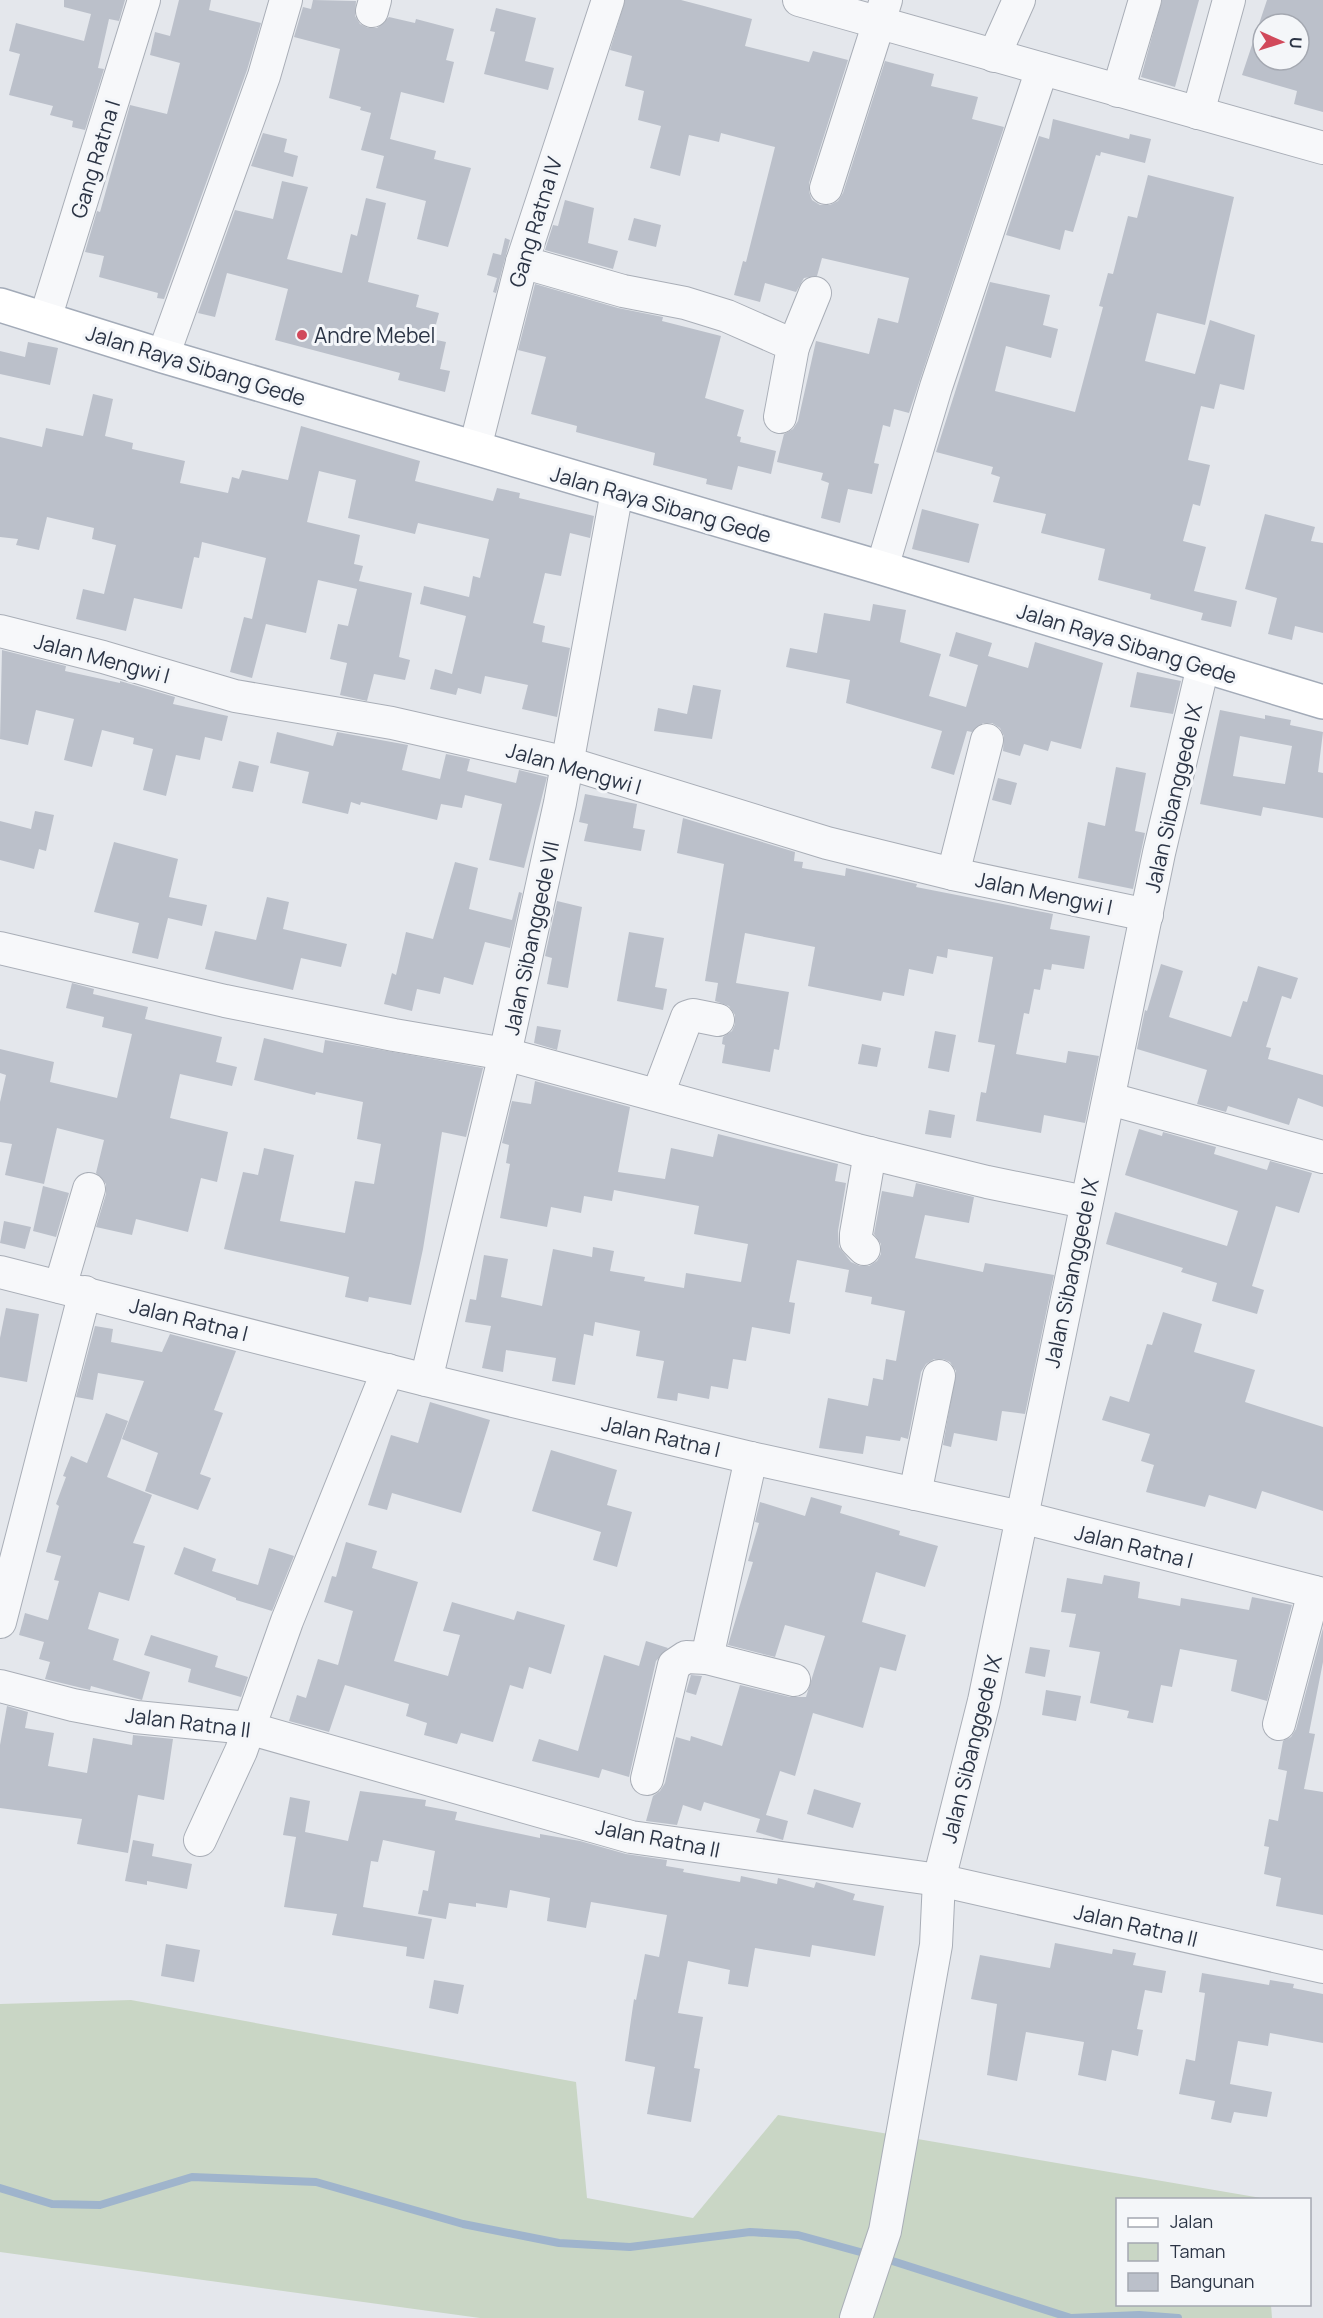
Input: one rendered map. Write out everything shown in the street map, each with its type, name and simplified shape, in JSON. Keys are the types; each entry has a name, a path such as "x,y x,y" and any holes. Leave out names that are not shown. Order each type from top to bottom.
{"main road":[{"name":"Jalan Raya Sibang Gede","path":"0,305 163,356 882,568 1323,702"}],"street":[{"name":"Gang Ratna I","path":"45,319 144,0"},
{"path":"163,356 264,76 286,0"},
{"name":"Gang Ratna IV","path":"475,448 522,262 608,0"},
{"path":"800,0 883,12 994,56 1323,148"},
{"path":"994,56 1019,0"},
{"path":"1118,91 1145,0"},
{"path":"1198,113 1229,0"},
{"path":"826,188 883,12"},
{"path":"882,568 936,387 1042,69"},
{"path":"522,262 623,291 685,303 727,316 793,347"},
{"path":"780,417 793,347 815,293"},
{"name":"Jalan Sibanggede VII","path":"426,1380 505,1054 568,763 617,491"},
{"name":"Jalan Mengwi I","path":"0,631 102,657 235,696 392,723 568,763 828,843 953,874 1147,915"},
{"name":"Jalan Sibanggede IX","path":"856,2318 885,2231 936,1945 939,1880 984,1701 1085,1202 1110,1100 1147,915 1203,666"},
{"path":"953,874 987,740"},
{"path":"0,948 225,1001 394,1035 505,1054 870,1153 1085,1202"},
{"path":"658,1095 687,1017 693,1015 718,1020"},
{"path":"1110,1100 1323,1157"},
{"path":"864,1249 856,1241 856,1234 870,1153"},
{"path":"0,1622 72,1289 89,1189"},
{"name":"Jalan Ratna I","path":"0,1272 426,1380 751,1458 1021,1517 1319,1593"},
{"path":"200,1840 241,1751 287,1621 388,1370"},
{"path":"915,1494 939,1376"},
{"path":"707,1658 751,1458"},
{"path":"1279,1724 1319,1593"},
{"path":"646,1779 674,1665 679,1659 707,1658 794,1680"},
{"name":"Jalan Ratna II","path":"0,1686 73,1705 136,1717 248,1728 631,1837 939,1880 1323,1967"}],"green space":[{"path":"131,2000 576,2082 587,2198 693,2218 778,2115 1261,2198 1116,2198 1116,2306 1271,2306 1272,2318 480,2318 0,2252 0,2004"}],"building":[{"path":"64,0 125,0 119,21 109,19 98,68 104,69 85,130 72,127 73,121 50,115 53,106 9,95 20,54 9,51 16,23 84,41 91,14 64,7"},
{"path":"179,0 211,0 209,10 261,23 247,70 164,299 157,298 158,293 99,277 104,256 85,252 97,211 100,212 130,105 167,114 180,63 150,55 155,32 170,36"},
{"path":"313,0 356,1 355,16 360,24 368,28 377,28 389,17 415,23 416,19 454,29 446,60 454,62 444,103 401,92 390,139 436,151 434,159 471,168 448,247 417,239 426,201 376,188 384,156 361,150 371,113 360,110 361,107 329,98 340,49 294,37 303,7 311,9"},
{"path":"625,0 681,0 704,6 752,19 745,46 809,62 813,51 848,60 809,183 812,200 820,205 830,205 838,201 843,193 885,61 934,74 931,86 978,97 972,119 1004,127 909,413 894,409 890,427 883,425 874,463 879,464 872,494 848,489 840,523 821,518 829,483 821,480 823,473 777,462 784,434 793,429 798,421 816,341 869,354 878,318 898,323 909,278 822,258 817,276 804,278 796,292 765,283 760,302 734,295 743,261 746,262 775,147 721,133 719,142 689,135 680,176 650,168 661,126 638,120 644,91 625,86 632,56 610,50"},
{"path":"1162,0 1199,0 1175,87 1141,77"},
{"path":"1267,0 1323,0 1323,112 1294,104 1297,91 1242,75 1251,48 1251,72 1311,72 1311,12 1263,12"},
{"path":"496,8 536,18 525,61 554,68 548,90 484,74 495,32 490,31"},
{"path":"1053,119 1129,139 1130,134 1151,139 1145,163 1101,152 1100,156 1096,155 1073,232 1065,230 1060,250 1006,235 1039,136 1049,139"},
{"path":"263,133 287,139 284,152 298,156 293,177 251,166"},
{"path":"1148,175 1234,197 1205,325 1157,313 1145,361 1195,374 1210,320 1255,335 1244,390 1220,384 1214,409 1201,406 1188,460 1210,465 1200,506 1193,504 1183,541 1206,547 1194,591 1237,601 1231,627 1201,620 1203,613 1150,599 1151,594 1098,580 1105,549 1041,533 1046,514 993,502 1000,477 991,474 993,467 936,452 990,282 1050,295 1043,325 1058,329 1051,358 1006,346 995,391 1075,412 1103,307 1099,306 1108,273 1113,274 1128,216 1137,218"},
{"path":"282,181 308,187 287,259 342,273 351,234 357,236 366,198 386,203 368,282 419,295 416,307 439,313 432,339 446,342 440,369 450,371 445,392 398,380 400,373 275,340 288,289 227,273 215,317 198,313 235,210 273,219"},
{"path":"565,200 594,208 588,243 618,251 613,269 545,250 553,225 558,226"},
{"path":"634,218 661,225 656,247 628,240"},
{"path":"505,238 510,240 496,293 493,292 497,278 487,275 493,253 501,255"},
{"path":"535,284 618,308 663,317 662,321 721,336 705,398 744,410 737,436 741,437 740,442 776,451 771,474 738,466 732,490 706,484 707,479 653,465 655,453 576,432 577,426 531,414 546,357 518,350"},
{"path":"28,342 58,348 50,385 0,374 0,351 25,357"},
{"path":"93,394 113,399 105,436 133,443 132,449 185,461 180,483 228,493 232,477 239,479 242,470 288,480 301,426 420,461 415,481 493,501 497,488 520,493 519,498 594,516 590,538 570,533 561,576 545,573 533,623 545,626 542,642 570,648 557,717 522,709 528,685 485,676 481,694 458,688 456,695 430,689 435,669 452,674 466,616 420,604 424,586 469,597 473,576 480,578 489,539 418,523 415,534 348,518 356,480 319,471 307,522 360,535 354,564 363,566 359,581 412,593 399,657 410,660 405,680 374,674 367,701 340,695 347,663 330,659 338,624 348,626 357,589 318,580 306,633 266,624 252,678 230,672 244,617 252,619 266,558 202,542 199,558 194,557 182,609 134,598 126,631 76,619 83,589 104,594 116,545 92,539 94,528 47,517 39,550 16,545 18,539 0,537 0,437 42,447 46,428 83,436"},
{"path":"922,509 979,524 969,563 912,549"},
{"path":"1265,514 1315,527 1311,541 1323,543 1323,633 1295,626 1292,640 1268,634 1277,598 1245,589"},
{"path":"873,604 906,610 900,642 941,654 929,696 966,707 978,665 949,656 956,632 992,643 988,656 1028,668 1035,642 1103,663 1081,749 1051,741 1048,751 1024,744 1020,756 1003,751 1004,736 1000,728 992,723 983,723 972,732 967,731 954,775 931,768 942,731 846,703 850,680 786,667 790,648 817,653 824,613 870,621"},
{"path":"2,650 66,666 65,671 120,683 120,681 175,697 173,704 228,716 222,741 205,737 200,760 176,755 166,796 143,790 153,749 133,744 134,738 102,730 92,767 64,760 74,719 36,710 28,745 0,739"},
{"path":"1137,672 1181,681 1173,714 1130,707"},
{"path":"693,685 721,690 712,739 654,731 658,708 687,714"},
{"path":"1220,710 1265,719 1265,715 1291,720 1290,725 1323,732 1318,772 1323,773 1323,818 1263,807 1261,816 1200,804","holes":["1240,736 1292,746 1285,784 1233,776"]},
{"path":"277,732 333,746 337,732 408,745 402,770 440,779 446,754 470,759 467,771 516,783 519,770 547,777 524,868 489,860 502,804 465,795 462,808 441,804 437,820 361,802 360,805 351,802 348,814 302,803 309,772 270,763"},
{"path":"239,761 259,766 253,792 232,788"},
{"path":"1116,767 1146,773 1135,831 1145,833 1133,889 1078,878 1088,822 1105,826"},
{"path":"998,778 1017,783 1011,805 992,800"},
{"path":"585,794 637,804 633,828 645,830 641,851 584,841 588,824 579,822"},
{"path":"35,811 54,815 46,851 39,849 34,869 0,860 0,821 31,829"},
{"path":"683,818 795,852 794,861 803,862 802,868 845,876 846,868 917,884 916,887 1053,914 1050,929 1090,936 1084,969 1052,964 1051,970 1044,969 1040,990 1034,989 1029,1014 1024,1013 1016,1054 1066,1063 1068,1051 1099,1056 1085,1123 1044,1115 1041,1133 976,1121 981,1092 986,1093 995,1045 978,1042 993,957 948,949 947,958 937,956 933,974 909,969 904,996 883,992 881,1001 808,986 815,947 745,933 736,983 789,992 779,1050 774,1049 770,1072 722,1063 725,1045 722,1044 723,1037 732,1031 735,1015 729,1006 715,1001 718,983 705,981 724,864 677,853"},
{"path":"114,842 178,859 169,897 207,905 202,926 168,918 158,959 132,953 139,923 94,912"},
{"path":"455,862 478,868 469,909 512,920 519,892 522,893 510,948 485,942 473,985 444,977 440,994 417,989 412,1011 384,1004 392,973 396,975 406,932 433,939"},
{"path":"267,897 289,902 283,929 347,944 341,967 301,958 293,990 205,969 215,931 256,940"},
{"path":"557,901 582,907 568,988 547,984 552,958 545,956"},
{"path":"629,932 664,938 655,987 667,989 663,1010 617,1001"},
{"path":"1161,964 1183,971 1169,1017 1231,1037 1243,1001 1247,1002 1258,966 1298,978 1291,999 1282,996 1266,1047 1271,1048 1268,1059 1323,1075 1323,1107 1298,1098 1289,1125 1228,1106 1226,1112 1197,1104 1207,1070 1137,1049 1145,1010 1147,1011"},
{"path":"72,983 94,989 93,994 148,1007 145,1019 222,1037 216,1062 237,1067 232,1086 180,1074 170,1118 228,1132 217,1182 201,1178 188,1232 136,1219 132,1235 96,1227 106,1194 106,1184 96,1173 104,1140 57,1128 44,1184 5,1175 12,1144 0,1142 0,1102 6,1075 0,1073 0,1049 54,1062 50,1082 117,1098 132,1034 102,1027 104,1017 66,1008"},
{"path":"537,1026 561,1030 557,1050 534,1043"},
{"path":"935,1031 956,1035 949,1072 928,1068"},
{"path":"264,1038 323,1053 325,1040 483,1068 466,1137 442,1132 423,1249 411,1305 369,1297 368,1302 345,1297 349,1277 224,1249 243,1172 258,1175 264,1148 294,1155 280,1221 345,1233 355,1181 374,1184 381,1144 357,1139 363,1102 316,1092 315,1095 254,1080"},
{"path":"862,1044 881,1048 877,1067 858,1064"},
{"path":"535,1081 630,1107 618,1172 665,1179 671,1148 713,1157 718,1134 838,1164 835,1181 846,1183 838,1231 839,1247 851,1262 860,1266 869,1266 877,1261 881,1254 881,1244 874,1234 882,1191 913,1197 916,1183 974,1197 969,1223 925,1215 915,1258 983,1272 985,1263 1054,1275 1025,1414 1002,1411 997,1441 954,1433 951,1447 943,1445 956,1371 950,1362 934,1359 926,1364 921,1372 908,1439 901,1437 900,1441 866,1436 863,1454 819,1448 828,1398 868,1406 873,1378 883,1380 886,1359 896,1361 905,1311 871,1304 872,1297 845,1292 849,1270 797,1260 789,1302 795,1303 790,1334 752,1327 746,1361 733,1359 728,1389 711,1386 709,1399 678,1393 677,1401 657,1398 664,1361 636,1356 640,1331 595,1322 593,1336 584,1334 575,1385 552,1381 556,1358 506,1350 503,1372 482,1368 491,1326 465,1322 470,1299 476,1300 484,1255 508,1259 501,1297 542,1306 553,1249 592,1257 593,1247 614,1251 610,1271 645,1277 644,1281 684,1288 686,1273 741,1282 748,1244 694,1234 699,1206 614,1190 612,1201 584,1196 581,1213 551,1207 547,1227 500,1218 510,1164 506,1163 509,1145 502,1143 512,1101 531,1104"},
{"path":"929,1110 955,1115 951,1138 925,1134"},
{"path":"1139,1129 1162,1136 1163,1132 1216,1147 1214,1154 1267,1170 1270,1161 1312,1173 1299,1213 1276,1206 1252,1286 1264,1290 1257,1314 1212,1301 1217,1283 1181,1272 1183,1268 1106,1244 1115,1212 1227,1246 1238,1211 1125,1175"},
{"path":"43,1186 69,1193 56,1237 33,1231"},
{"path":"4,1221 31,1227 25,1249 0,1243"},
{"path":"6,1308 39,1314 27,1382 0,1377 0,1338"},
{"path":"1163,1312 1202,1324 1194,1352 1255,1370 1245,1402 1323,1427 1323,1511 1262,1491 1256,1509 1209,1495 1205,1507 1146,1492 1154,1465 1141,1461 1150,1434 1102,1420 1110,1396 1129,1402 1147,1344 1152,1345"},
{"path":"95,1326 113,1329 111,1342 162,1352 170,1334 236,1351 214,1410 223,1413 200,1474 211,1478 198,1510 145,1491 158,1453 122,1439 144,1381 98,1373 93,1400 76,1397"},
{"path":"430,1402 490,1420 461,1513 392,1493 387,1510 368,1505 391,1435 418,1443"},
{"path":"106,1413 128,1421 107,1477 152,1495 133,1543 145,1546 129,1601 99,1592 88,1629 119,1639 113,1660 150,1672 142,1700 91,1686 90,1690 45,1679 50,1662 39,1659 44,1642 19,1635 25,1613 48,1620 59,1581 54,1580 61,1556 46,1552 59,1506 56,1504 66,1477 63,1476 71,1456 87,1463"},
{"path":"551,1450 617,1470 607,1505 632,1512 617,1567 593,1560 601,1532 532,1511"},
{"path":"811,1497 842,1506 840,1513 900,1531 899,1535 938,1546 925,1587 876,1572 862,1622 906,1635 896,1671 880,1667 863,1728 813,1713 795,1776 780,1771 766,1815 788,1821 783,1840 756,1832 760,1819 704,1802 701,1811 683,1805 677,1825 646,1821 653,1796 665,1783 676,1737 690,1741 691,1736 722,1746 740,1685 790,1697 806,1697 825,1636 785,1625 775,1657 728,1645 753,1562 748,1561 759,1523 755,1522 760,1502 805,1516"},
{"path":"346,1542 377,1551 372,1568 418,1582 394,1661 448,1676 460,1635 443,1631 452,1602 514,1620 517,1611 565,1625 551,1674 529,1667 523,1689 510,1685 493,1742 461,1733 457,1744 424,1735 427,1723 406,1716 409,1704 345,1685 329,1732 289,1721 297,1695 306,1698 318,1659 338,1665 353,1611 324,1602 332,1576 336,1577"},
{"path":"184,1547 216,1559 212,1571 258,1585 269,1548 294,1556 272,1611 236,1600 236,1598 174,1574"},
{"path":"1104,1575 1140,1582 1138,1598 1180,1606 1181,1598 1249,1610 1252,1597 1292,1605 1267,1701 1231,1691 1237,1660 1180,1649 1172,1687 1161,1685 1153,1723 1127,1718 1129,1711 1090,1703 1100,1652 1069,1647 1076,1614 1061,1612 1067,1578 1102,1584"},
{"path":"1323,1628 1323,1662 1309,1733 1315,1734 1304,1789 1323,1792 1323,1915 1276,1906 1281,1878 1264,1874 1269,1847 1264,1846 1269,1819 1278,1821 1287,1771 1278,1769 1283,1741 1291,1737 1296,1729"},
{"path":"151,1635 218,1656 215,1667 248,1677 241,1697 188,1682 191,1669 144,1655"},
{"path":"646,1641 668,1648 656,1661 629,1777 602,1769 599,1778 532,1761 539,1739 578,1751 604,1655 639,1666"},
{"path":"1030,1647 1050,1650 1045,1677 1025,1673"},
{"path":"691,1675 702,1676 696,1695 686,1692"},
{"path":"1046,1690 1081,1696 1076,1721 1042,1715"},
{"path":"7,1706 28,1712 25,1728 54,1733 48,1766 87,1773 93,1738 132,1745 133,1735 173,1739 164,1800 138,1795 128,1853 77,1844 82,1819 0,1808 0,1745"},
{"path":"814,1789 861,1803 853,1828 807,1814"},
{"path":"360,1791 426,1800 425,1806 457,1812 455,1820 540,1838 540,1834 580,1841 626,1854 667,1860 666,1866 684,1869 683,1872 740,1882 741,1876 777,1884 778,1878 814,1888 816,1882 855,1894 853,1900 884,1906 875,1956 812,1945 810,1957 755,1948 748,1987 728,1984 730,1970 688,1961 678,2013 703,2017 694,2068 700,2069 691,2122 647,2114 655,2067 625,2061 634,1999 636,2000 645,1954 659,1957 667,1915 591,1902 586,1928 547,1921 550,1898 510,1890 507,1908 476,1903 476,1907 449,1903 446,1919 418,1914 423,1890 428,1891 435,1851 383,1840 378,1862 371,1861 363,1907 432,1919 424,1959 406,1956 407,1947 332,1935 337,1914 284,1907 296,1837 283,1835 290,1797 310,1801 305,1832 348,1841"},
{"path":"133,1840 154,1844 152,1856 192,1864 187,1889 147,1881 147,1885 125,1881"},
{"path":"1055,1943 1112,1954 1113,1949 1136,1953 1133,1965 1166,1971 1162,1993 1145,1990 1137,2029 1143,2030 1138,2056 1112,2050 1106,2081 1078,2075 1084,2042 1026,2032 1017,2081 987,2075 997,2004 971,1999 980,1955 1050,1968"},
{"path":"166,1944 200,1950 194,1982 161,1976"},
{"path":"1202,1973 1269,1985 1270,1980 1294,1984 1293,1988 1323,1994 1323,2043 1270,2033 1268,2046 1238,2041 1230,2084 1272,2092 1267,2117 1234,2112 1231,2123 1211,2119 1215,2101 1179,2094 1186,2059 1195,2061 1205,1993 1199,1992"},
{"path":"434,1980 464,1985 458,2014 429,2008"}],"waterway":[{"path":"0,2188 52,2204 100,2205 192,2177 316,2182 463,2224 559,2243 630,2247 750,2232 798,2235 871,2255"},
{"path":"883,2258 1071,2318 1139,2315 1178,2318"}],"place":[{"name":"Andre Mebel","path":"302,335"}]}
